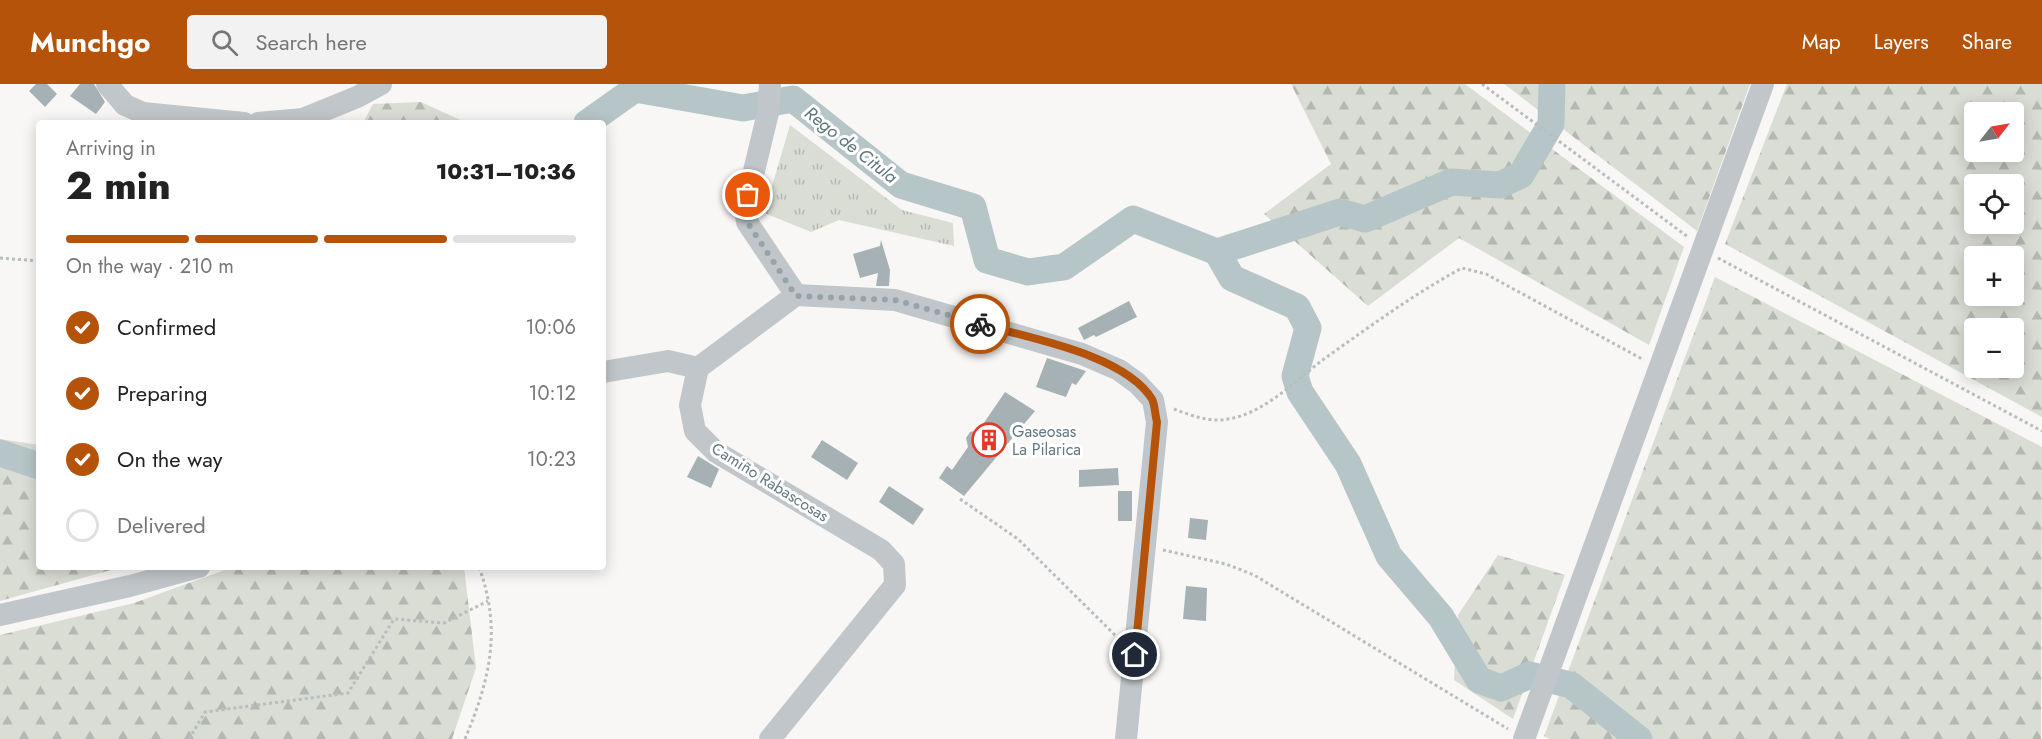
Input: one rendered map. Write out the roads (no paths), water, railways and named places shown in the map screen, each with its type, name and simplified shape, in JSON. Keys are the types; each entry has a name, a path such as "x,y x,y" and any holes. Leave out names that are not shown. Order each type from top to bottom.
{"street":[{"path":"106,84 125,105 143,113 214,120"},
{"path":"292,120 303,119 357,97 381,84"},
{"path":"770,84 768,113 745,208 747,222 796,296"},
{"path":"1524,739 1701,247 1763,84"},
{"path":"606,371 618,367 668,361 698,368 796,296 895,300 1082,354 1119,370 1137,383 1153,400 1157,422 1126,739"},
{"name":"Camiño Rabascosas","path":"698,368 690,405 695,431 716,452 881,550 894,564 895,585 770,739"},
{"path":"0,615 130,586 188,570"}],"waterway":[{"name":"Rego de Citula","path":"591,120 635,89 743,108 793,99 901,185 973,207 987,260 1028,272 1064,267 1133,219 1217,252 1340,212 1365,219 1451,182 1500,185 1521,175 1551,124 1552,84"},
{"path":"1217,252 1232,278 1297,307 1308,328 1295,376 1300,392 1348,464 1389,556 1441,617 1479,680 1501,688 1530,675 1571,685 1639,739"},
{"name":"Rego de Citula","path":"0,453 36,465"}],"place":[{"name":"Gaseosas La Pilarica","path":"989,440"}]}
